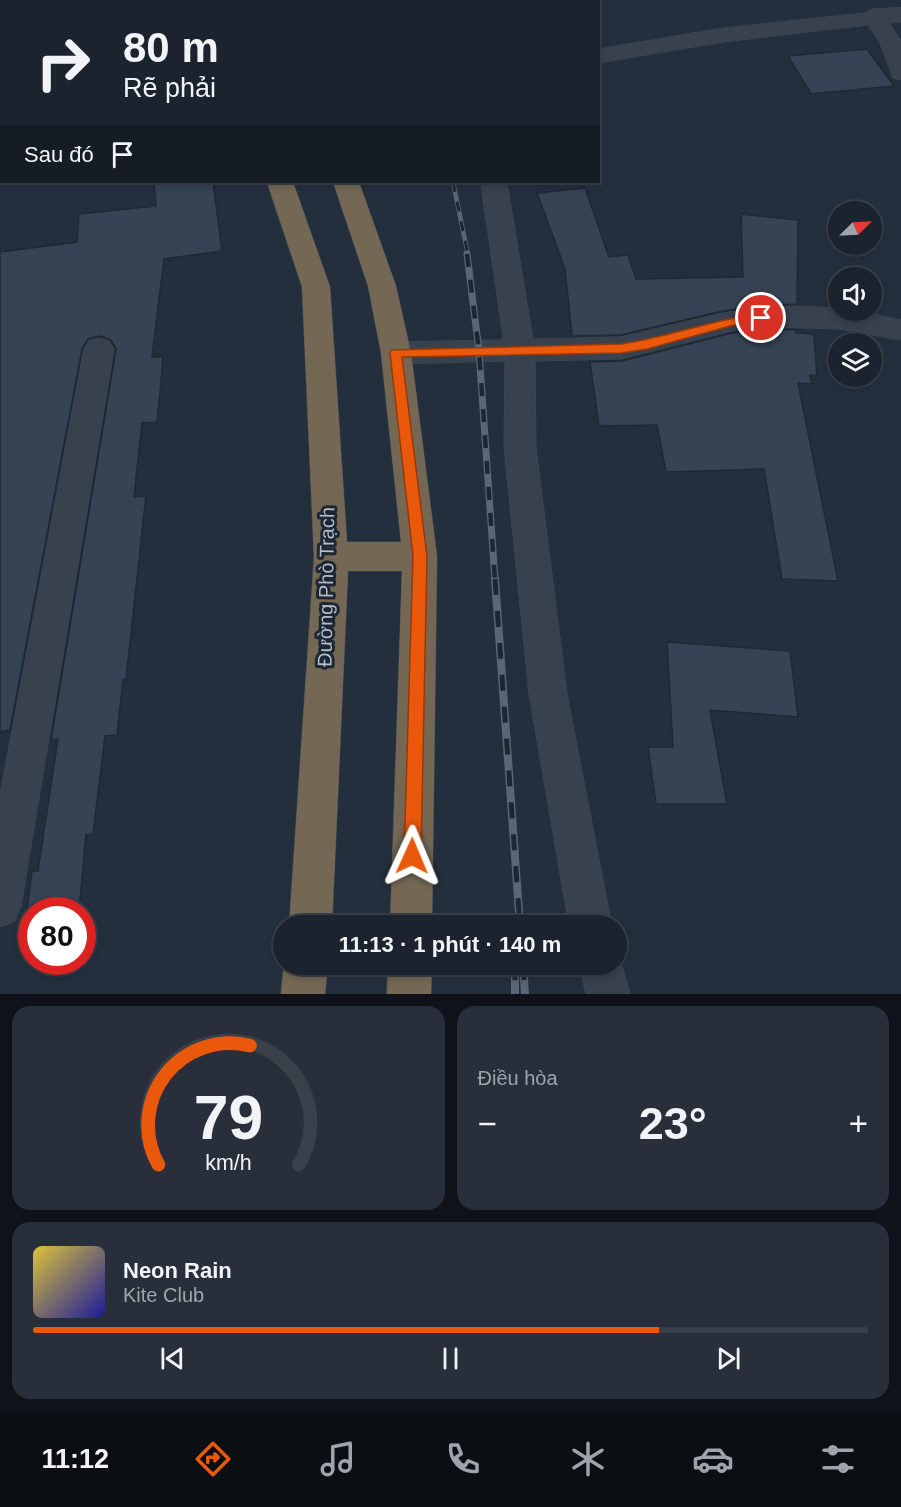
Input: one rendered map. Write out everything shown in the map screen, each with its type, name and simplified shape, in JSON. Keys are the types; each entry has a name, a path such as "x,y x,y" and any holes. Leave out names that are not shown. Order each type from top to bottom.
{"highway":[{"name":"Đường Phò Trạch","path":"280,183 316,287 331,557 311,915"},
{"path":"346,183 382,286 396,353 420,556 411,915"},
{"path":"331,557 420,556"},
{"path":"303,994 305,975"},
{"path":"409,994 410,975"}],"street":[{"path":"600,52 885,12 891,43 901,74"},
{"path":"494,183 520,352 520,447 548,694 589,915"},
{"path":"396,353 520,352 629,347 730,322 761,318 807,317 857,321 901,330"},
{"path":"0,906 99,349"},
{"path":"603,975 608,994"}],"building":[{"path":"867,49 894,86 811,94 788,56"},
{"path":"154,183 213,183 222,251 164,259 152,357 163,357 160,393 157,422 142,423 134,497 146,496 126,679 123,680 117,735 105,736 93,834 86,835 80,897 29,897 32,871 38,871 58,739 51,740 116,349 111,340 100,336 88,339 82,349 10,730 0,732 0,252 77,242 79,214 156,206"},
{"path":"585,188 609,257 628,255 636,279 743,277 741,214 798,220 797,304 753,306 718,312 621,335 572,336 565,269 537,193"},
{"path":"774,329 814,334 817,376 810,375 812,384 798,383 838,581 782,579 764,469 666,472 657,425 599,426 590,362 622,361 732,333"},
{"path":"667,642 790,651 798,717 710,710 727,804 656,804 648,747 673,747"}],"railway":[{"path":"453,183 468,255"},
{"path":"467,254 479,351 495,580"},
{"path":"495,579 519,915"},
{"path":"515,975 515,994"},
{"path":"524,975 525,994"}],"route":[{"path":"412,856 420,556 396,353 621,348 647,345 730,322 761,318"}]}
